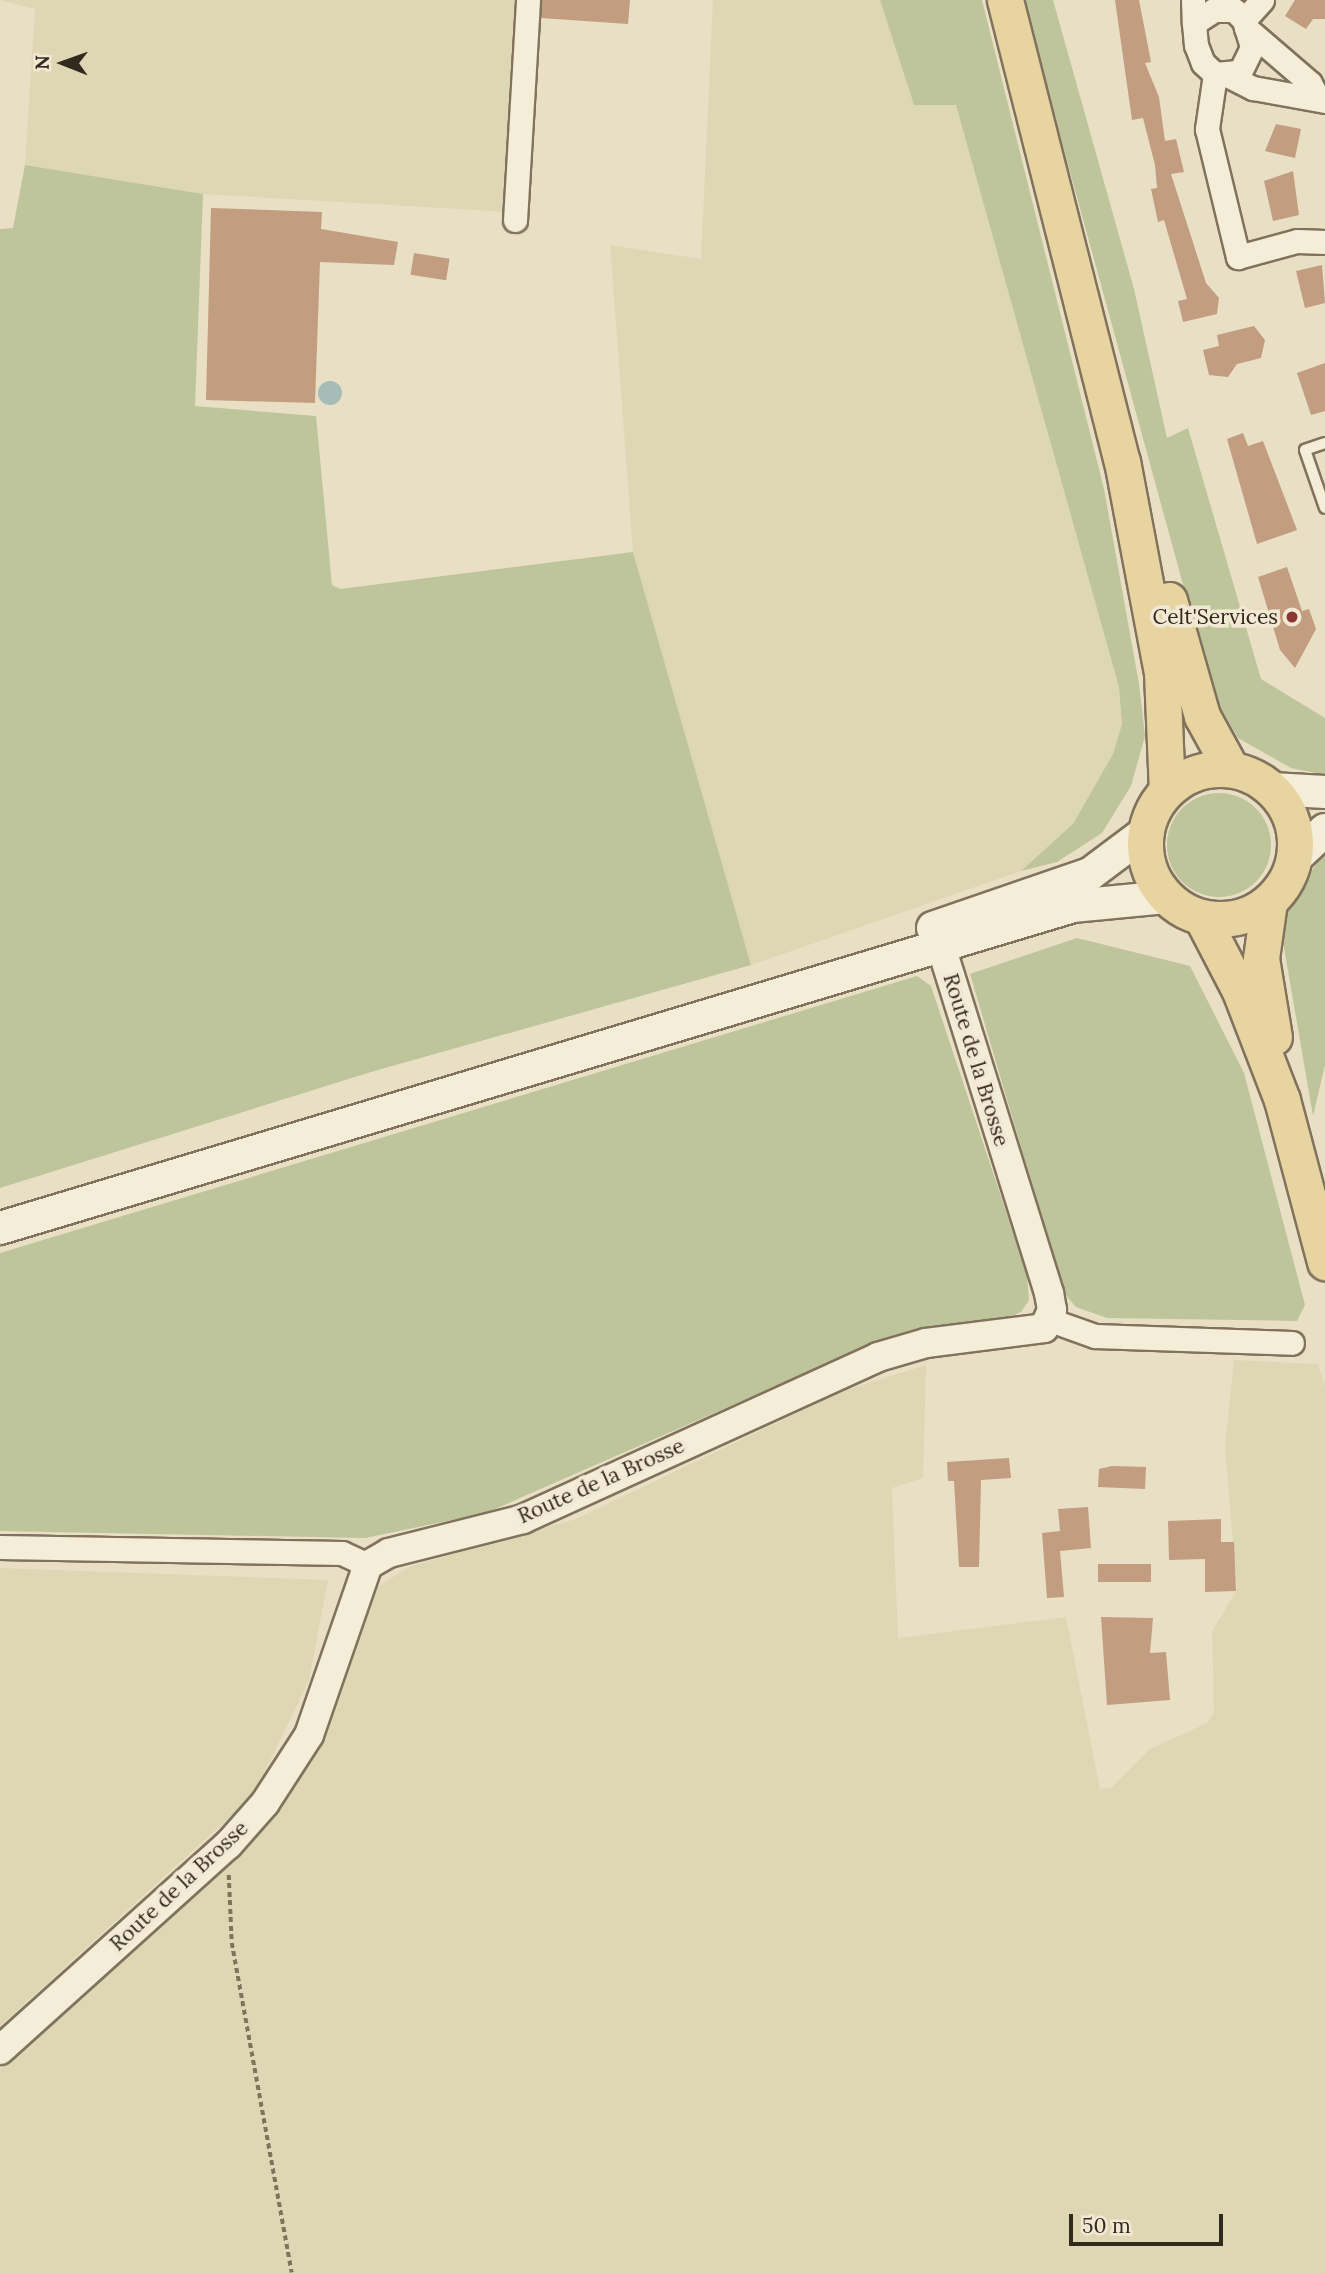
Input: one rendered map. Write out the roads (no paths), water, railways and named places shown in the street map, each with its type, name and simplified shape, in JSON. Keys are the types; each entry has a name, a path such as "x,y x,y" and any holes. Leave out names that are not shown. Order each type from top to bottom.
{"main road":[{"path":"0,1228 746,1001 938,938 1090,874 1146,832 1167,790 1165,694 1122,461 1005,0"},
{"path":"1122,461 1151,535 1202,716 1231,769"},
{"path":"1167,790 1197,772 1231,769 1272,789 1325,792"},
{"path":"1272,789 1292,821 1295,858"},
{"path":"1325,830 1295,858 1269,902 1261,958 1282,1100 1325,1262"},
{"path":"1146,832 1148,867 1166,897 1202,918 1237,918 1269,902"},
{"path":"938,938 1073,906 1166,897"},
{"path":"1202,918 1230,968 1282,1100"}],"street":[{"path":"515,220 528,0"},
{"path":"1193,0 1194,23 1203,63 1222,75 1253,88 1321,99"},
{"path":"1238,15 1262,0"},
{"path":"1194,23 1214,10 1238,15 1310,83 1321,99"},
{"path":"1238,15 1248,63 1222,75 1207,129 1238,257 1297,241 1325,242"},
{"name":"Route de la Brosse","path":"0,2050 228,1845 265,1803 309,1735 368,1565 389,1553 523,1519 878,1357 926,1343 1032,1334 1050,1320 1049,1293 938,938"},
{"path":"1050,1320 1096,1336 1292,1343"},
{"path":"0,1547 342,1553 368,1565"}],"lane":[{"path":"1325,443 1305,450 1325,508"}],"water":[{"path":"330,381 339,384 342,393 339,402 330,405 321,402 318,393 321,384"}],"place":[{"name":"Celt'Services","path":"1292,617"}]}
